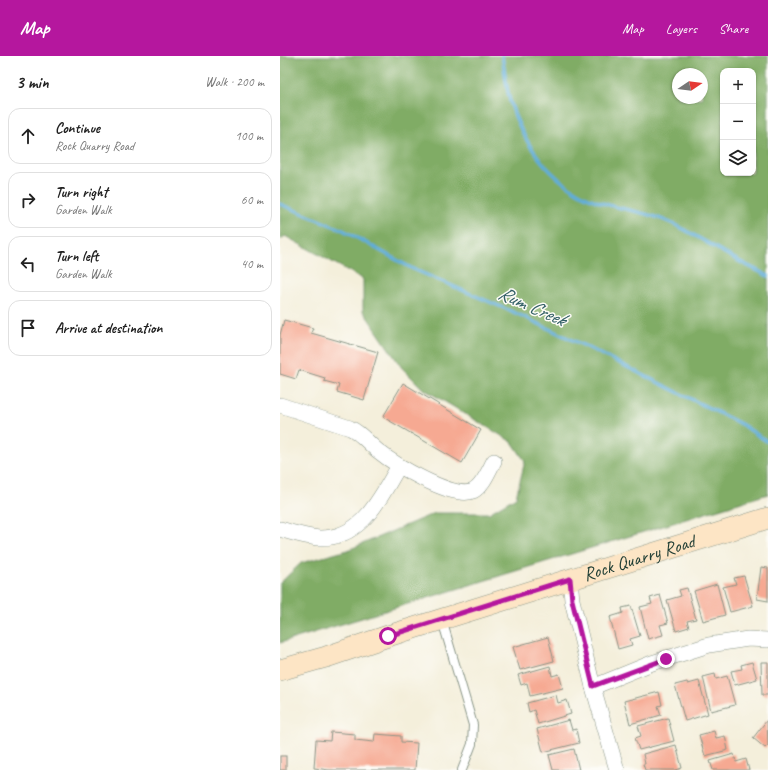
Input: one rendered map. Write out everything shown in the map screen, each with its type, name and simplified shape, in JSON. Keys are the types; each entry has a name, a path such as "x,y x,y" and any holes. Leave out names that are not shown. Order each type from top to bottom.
{"street":[{"path":"280,405 355,430 379,452 399,466 420,478 455,491 468,492 479,487 494,461"},
{"path":"280,529 304,536 321,538 340,534 352,529 367,517 399,466"},
{"name":"Rock Quarry Road","path":"280,670 768,518"},
{"path":"570,579 572,600 593,686 617,770"},
{"path":"593,686 652,663 709,645 748,639 768,640"}],"lane":[{"path":"442,619 473,725 472,744 462,770"}],"green space":[{"path":"280,56 768,56 768,494 280,643 280,583 301,563 348,550 435,513 489,513 516,497 525,461 512,442 422,388 402,368 363,311 363,279 285,236 280,240"}],"building":[{"path":"284,320 313,328 311,333 378,352 364,400 337,392 339,385 324,381 325,378 299,370 296,379 280,374 280,335"},
{"path":"403,383 481,430 462,463 383,417"},
{"path":"761,567 768,568 768,601 757,599"},
{"path":"744,576 753,606 730,612 723,587 736,584 734,578"},
{"path":"717,584 725,615 703,621 694,591"},
{"path":"687,588 696,619 687,621 689,627 676,631 667,600 681,596 679,590"},
{"path":"660,595 668,623 660,625 663,635 648,639 640,607 652,604 650,598"},
{"path":"631,606 640,636 630,639 632,645 618,649 610,617 623,613 622,608"},
{"path":"548,637 554,661 520,670 513,647"},
{"path":"752,662 757,679 735,685 731,671 742,669 741,665"},
{"path":"761,662 768,662 768,695 762,695"},
{"path":"550,666 552,676 559,674 563,688 530,696 527,683 521,685 518,675"},
{"path":"715,674 716,679 727,676 735,705 711,711 703,677"},
{"path":"699,681 708,714 685,721 675,685"},
{"path":"659,692 662,705 658,706 661,715 630,724 624,701"},
{"path":"556,695 558,703 567,700 571,714 538,724 534,710 529,712 527,703"},
{"path":"668,718 674,741 639,750 635,738 641,736 638,726"},
{"path":"569,720 572,730 576,729 579,743 543,752 537,729"},
{"path":"767,720 768,745 765,748 753,738"},
{"path":"714,731 716,738 725,736 728,750 705,756 699,735"},
{"path":"331,732 355,734 355,740 374,742 375,734 401,736 401,742 417,743 415,770 329,770 314,768 316,740 330,741"},
{"path":"676,745 682,768 676,770 645,770 643,764 645,764 643,754"},
{"path":"574,749 579,770 553,770 549,755"},
{"path":"734,754 736,762 746,759 749,770 713,770 710,761"},
{"path":"280,756 286,756 286,770 280,770"}],"waterway":[{"path":"502,56 507,90 515,117 522,132 540,159 563,182 591,199 646,214 672,224 768,276"},
{"name":"Rum Creek","path":"280,204 343,230 413,269 520,315 585,346 741,424 768,442"}],"route":[{"path":"388,636 570,579 572,600 593,686 666,659"}]}
